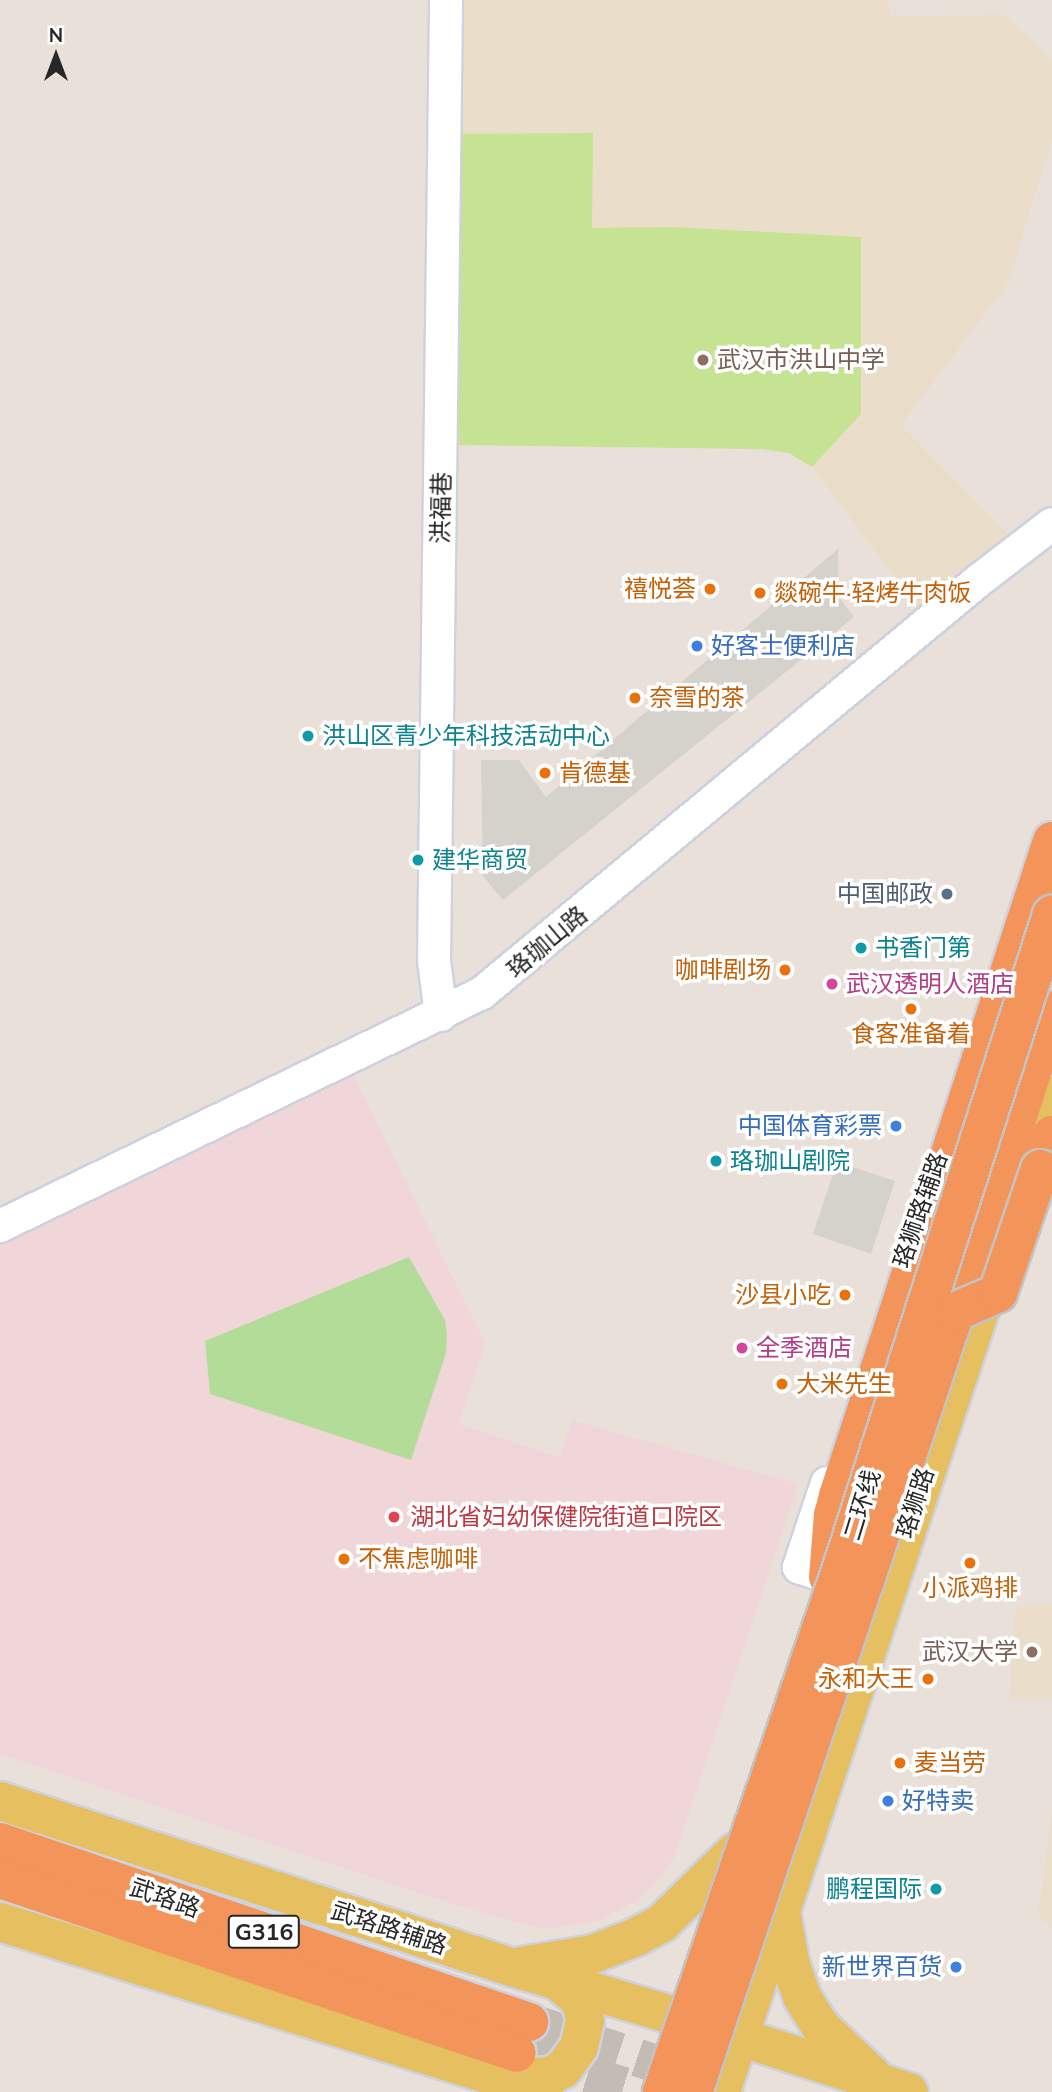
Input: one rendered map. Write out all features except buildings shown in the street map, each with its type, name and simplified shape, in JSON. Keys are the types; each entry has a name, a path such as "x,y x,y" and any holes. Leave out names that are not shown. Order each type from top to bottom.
{"highway":[{"path":"828,1577 833,1515 838,1496 1052,841"},
{"name":"二环线","path":"662,2092 844,1562 1052,915"},
{"name":"二环线","path":"693,2092 955,1312 1052,1010"},
{"path":"955,1312 998,1293 1046,1152"},
{"name":"武珞路","path":"0,1842 508,2064"},
{"name":"武珞路","path":"0,1879 508,2064"}],"main road":[{"path":"650,2092 828,1577 1052,890"},
{"name":"珞狮路","path":"721,2092 1052,1096"},
{"name":"武珞路辅路","path":"0,1801 511,1967 676,2016 881,2083"},
{"path":"511,1967 593,1954 636,1937 662,1923 735,1852"},
{"path":"781,1911 795,1981 811,2012 834,2042 881,2083"},
{"path":"0,1922 508,2064 534,2079 550,2076 563,2069 579,2047 585,2021 577,1997 556,1981"},
{"path":"508,2064 544,2092"},
{"path":"807,2092 829,2079 881,2083"}],"street":[{"name":"洪福巷","path":"441,1016 434,951 446,0"},
{"name":"珞珈山路","path":"0,1226 327,1067 441,1016 502,979 1052,524"},
{"name":"珞珈山路","path":"1021,547 1052,540"},
{"name":"珞狮路辅路","path":"828,1577 799,1567 1052,822"}],"shaded area":[{"name":"武汉市洪山中学","path":"460,0 887,0 892,16 1005,15 1052,61 1052,140 1011,273 1000,294 901,425 1009,535 921,612 812,467 789,453 698,446 454,445"},
{"path":"838,549 839,597 854,617 503,900 483,876 481,760 519,760 546,797"},
{"name":"湖北省妇幼保健院街道口院区","path":"350,1068 485,1343 459,1424 559,1457 572,1420 798,1484 675,1856 654,1886 636,1902 596,1922 547,1929 521,1924 452,1904 0,1754 0,1238"},
{"path":"837,1162 895,1181 871,1254 813,1234"},
{"name":"武汉大学","path":"1052,1604 1052,1699 1009,1700 1016,1606"},
{"path":"1052,1810 1052,1928 1038,1915"}],"green space":[{"path":"593,133 592,228 672,227 861,237 861,414 812,467 789,453 763,449 454,445 459,134"},
{"path":"409,1257 445,1320 447,1334 446,1353 411,1460 210,1394 205,1341"}],"tunnel":[{"path":"529,2022 742,2092"},
{"path":"533,2058 643,2092"}],"place":[{"name":"武汉市洪山中学","path":"703,360"},
{"name":"禧悦荟","path":"710,589"},
{"name":"燚碗牛·轻烤牛肉饭","path":"760,593"},
{"name":"好客士便利店","path":"697,646"},
{"name":"奈雪的茶","path":"635,698"},
{"name":"洪山区青少年科技活动中心","path":"308,736"},
{"name":"肯德基","path":"545,773"},
{"name":"建华商贸","path":"418,860"},
{"name":"中国邮政","path":"947,894"},
{"name":"书香门第","path":"861,948"},
{"name":"咖啡剧场","path":"785,970"},
{"name":"武汉透明人酒店","path":"832,984"},
{"name":"食客准备着","path":"911,1009"},
{"name":"中国体育彩票","path":"896,1126"},
{"name":"珞珈山剧院","path":"716,1161"},
{"name":"沙县小吃","path":"845,1295"},
{"name":"全季酒店","path":"742,1348"},
{"name":"大米先生","path":"782,1384"},
{"name":"湖北省妇幼保健院街道口院区","path":"394,1517"},
{"name":"不焦虑咖啡","path":"344,1559"},
{"name":"小派鸡排","path":"970,1563"},
{"name":"武汉大学","path":"1032,1652"},
{"name":"永和大王","path":"928,1679"},
{"name":"麦当劳","path":"900,1763"},
{"name":"好特卖","path":"888,1801"},
{"name":"鹏程国际","path":"936,1889"},
{"name":"新世界百货","path":"956,1967"}]}
